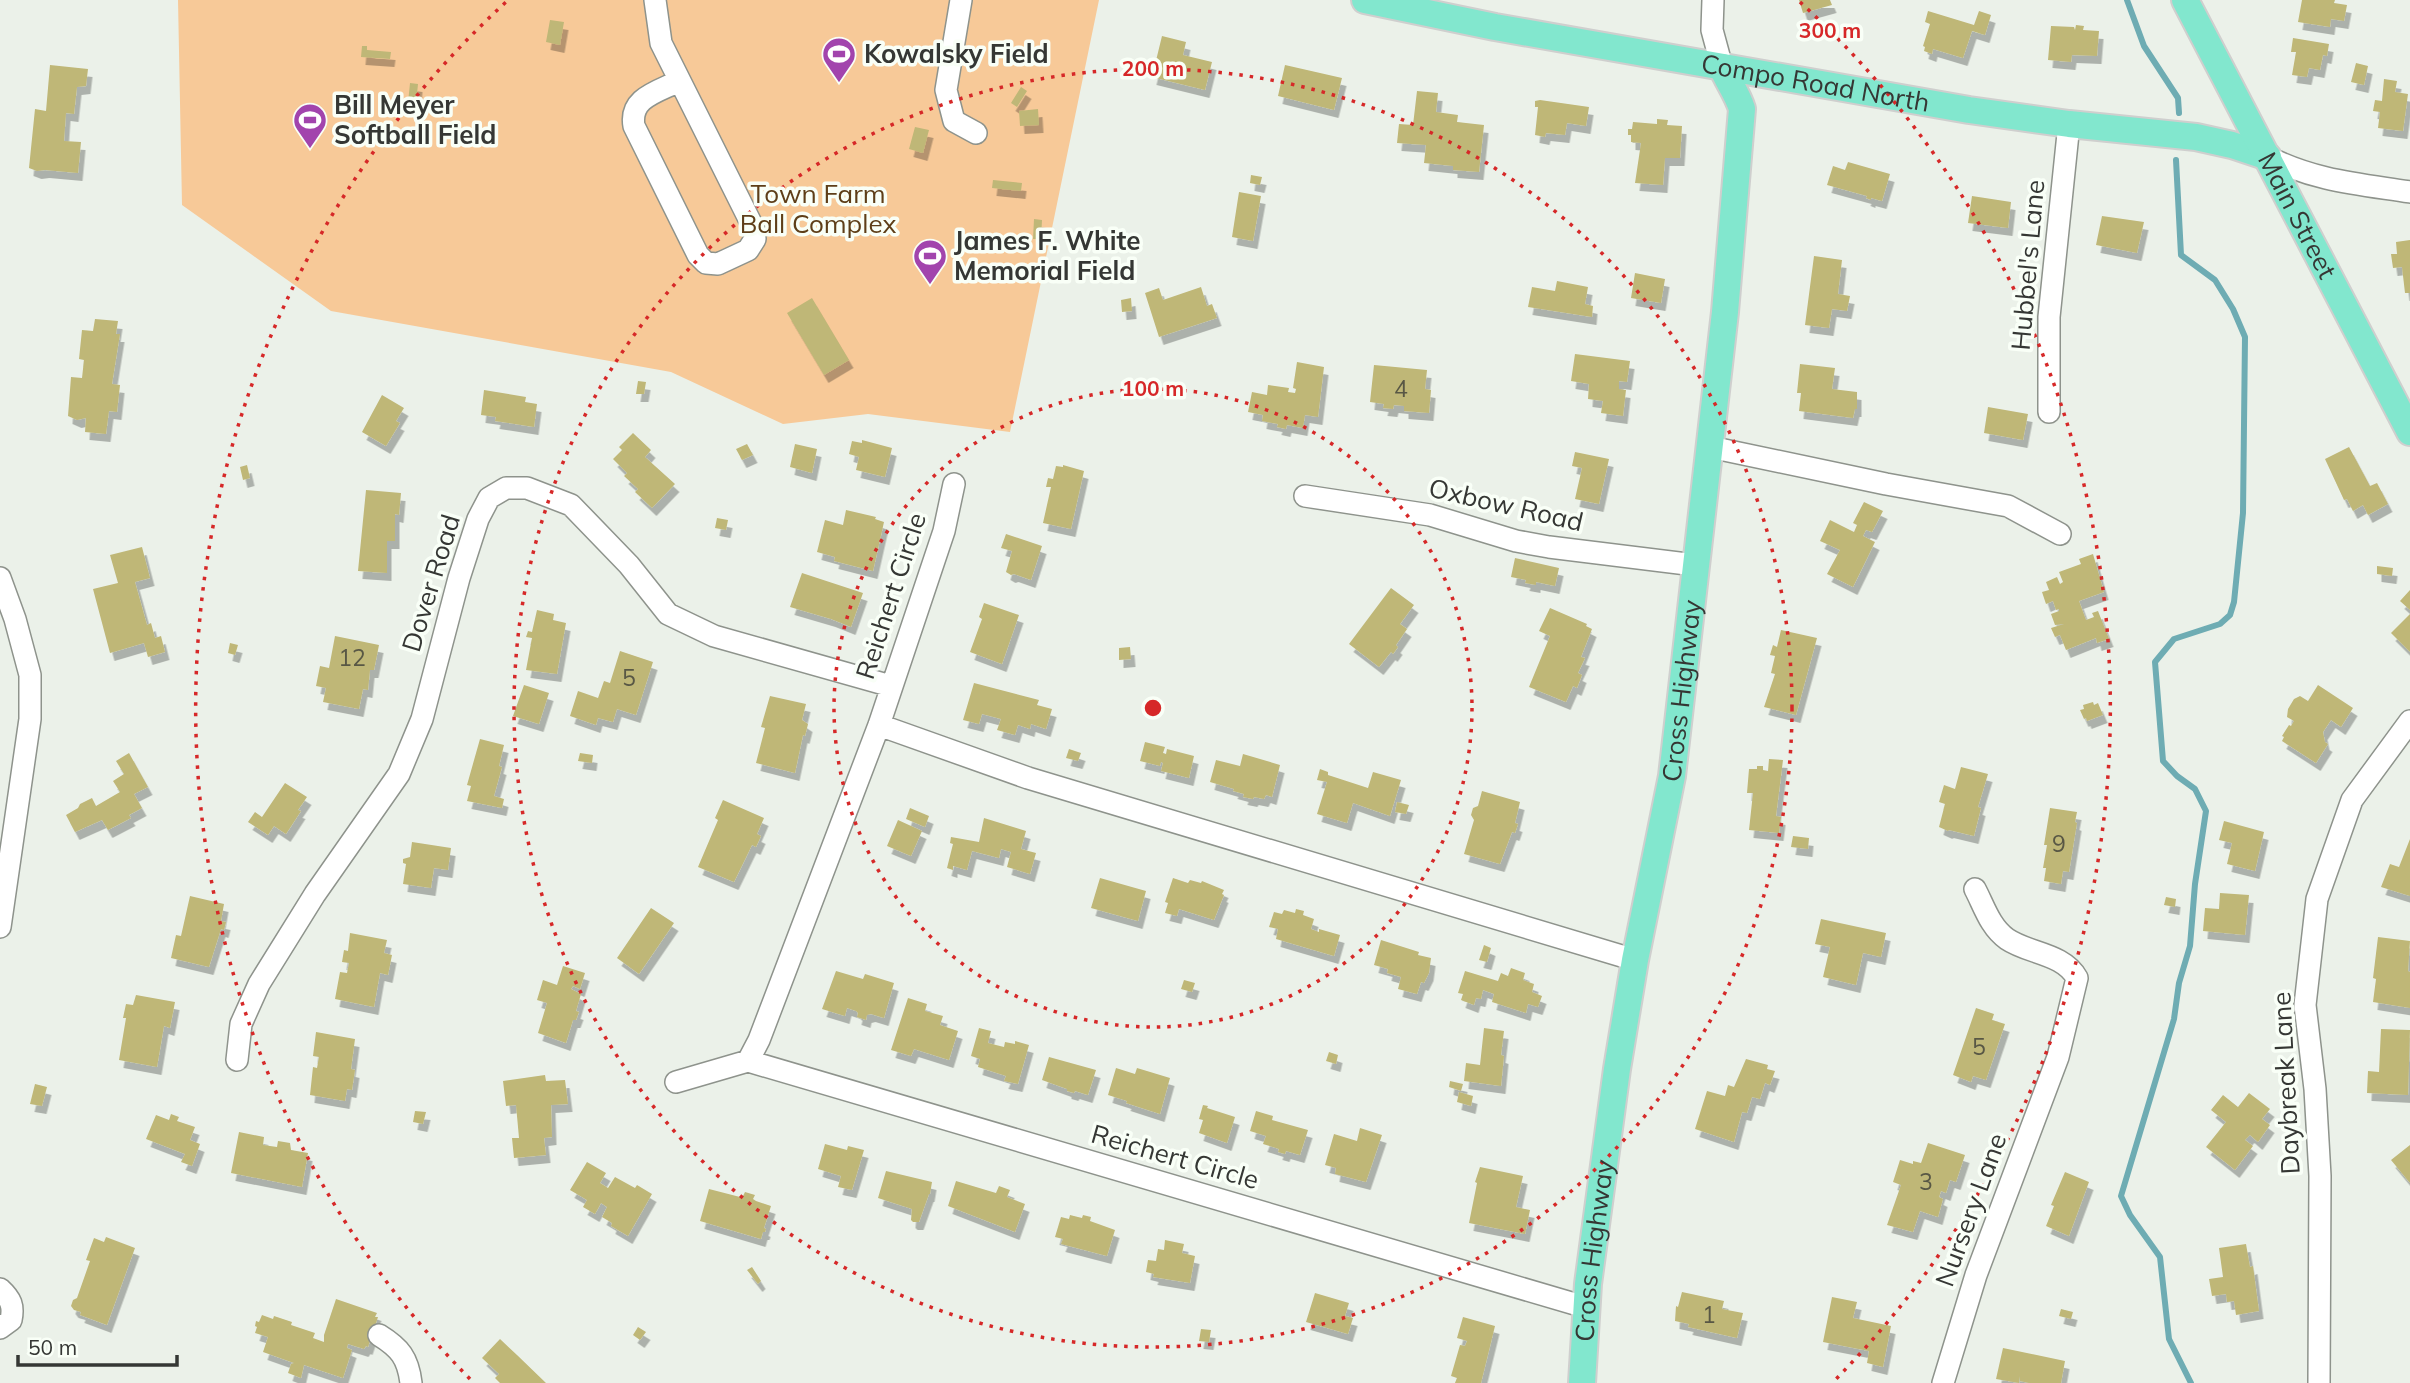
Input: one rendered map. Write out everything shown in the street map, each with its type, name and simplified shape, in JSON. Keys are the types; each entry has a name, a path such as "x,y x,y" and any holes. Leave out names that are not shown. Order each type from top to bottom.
{"main road":[{"name":"Compo Road North","path":"1365,0 1495,27 1969,110 2069,124 2196,136 2268,157"},
{"name":"Main Street","path":"2185,0 2410,432"},
{"name":"Cross Highway","path":"1583,1383 1585,1307 1617,1069 1635,961 1672,776 1725,312 1742,109 1737,92 1722,67"}],"street":[{"path":"655,0 661,43 754,229 755,239 748,250 718,264 706,263 698,255 634,126 632,115 638,103 679,81"},
{"path":"961,0 946,90 954,121 976,133"},
{"name":"Cross Highway","path":"1713,0 1713,30 1722,67"},
{"name":"Hubbel's Lane","path":"2049,412 2049,317 2069,124"},
{"path":"2268,157 2295,171 2323,179 2410,192"},
{"path":"1710,447 1886,484 2008,506 2060,534"},
{"name":"Reichert Circle","path":"954,484 944,531 879,725 759,1040 748,1061 1585,1307"},
{"name":"Dover Road","path":"237,1060 241,1024 259,984 308,904 399,774 422,719 459,578 478,519 489,498 506,488 527,488 571,505 629,565 668,614 715,635 891,686"},
{"name":"Oxbow Road","path":"1305,496 1430,515 1516,541 1549,547 1695,565"},
{"path":"0,579 15,619 30,675 30,719 0,927"},
{"name":"Daybreak Lane","path":"2319,1383 2320,1176 2315,1089 2305,1005 2317,899 2352,800 2410,721"},
{"path":"879,725 1028,778 1635,961"},
{"name":"Nursery Lane","path":"1943,1383 1976,1275 2057,1057 2077,978 2072,969 2058,960 2008,940 1993,926 1975,889"},
{"path":"676,1082 748,1061"},
{"path":"0,1289 10,1298 13,1309 11,1320 0,1328"},
{"path":"379,1335 405,1355 411,1383"}],"green space":[{"name":"Town Farm Ball Complex","path":"178,0 1099,0 1010,432 868,414 783,424 671,372 331,311 182,205"}],"building":[{"path":"1799,0 1830,0 1832,5 1803,13"},
{"path":"2302,0 2335,0 2334,3 2347,5 2344,21 2331,19 2330,27 2298,22"},
{"path":"1928,11 1974,25 1979,11 1991,15 1985,35 1972,31 1963,58 1933,49 1932,54 1924,51 1930,24 1925,22"},
{"path":"550,20 564,22 560,45 546,42"},
{"path":"2076,25 2084,26 2083,30 2099,31 2097,56 2072,55 2071,62 2048,60 2051,26 2074,27 2075,30"},
{"path":"1162,36 1186,42 1183,55 1212,62 1205,90 1152,77"},
{"path":"2293,38 2329,44 2320,70 2309,68 2307,77 2292,75 2296,52 2291,52"},
{"path":"362,46 367,46 367,50 391,52 390,59 361,57"},
{"path":"2356,63 2368,66 2364,85 2351,82"},
{"path":"50,65 88,69 86,86 77,87 74,114 66,113 64,141 81,142 78,173 37,171 29,168 35,109 46,111"},
{"path":"1285,65 1342,78 1334,110 1278,96"},
{"path":"2384,79 2397,81 2395,92 2408,94 2403,131 2378,128 2380,112 2373,111 2375,100 2382,101"},
{"path":"410,83 418,84 416,104 408,103"},
{"path":"1021,87 1027,91 1017,107 1011,103"},
{"path":"1417,91 1438,93 1436,112 1458,115 1457,122 1484,125 1479,172 1453,170 1453,166 1424,163 1426,145 1397,143 1399,124 1413,125"},
{"path":"1535,101 1589,107 1586,126 1567,123 1565,135 1535,135 1538,107 1535,107"},
{"path":"1038,109 1039,125 1020,126 1019,111"},
{"path":"1657,119 1668,120 1667,125 1682,126 1680,158 1665,158 1663,185 1635,183 1641,143 1631,142 1628,129 1632,129 1633,122 1657,124"},
{"path":"915,127 929,130 923,153 909,149"},
{"path":"1848,162 1890,174 1882,201 1871,200 1866,198 1867,196 1827,185 1833,166 1845,170"},
{"path":"1251,175 1262,177 1260,185 1250,183"},
{"path":"993,180 1022,183 1021,191 992,188"},
{"path":"1239,192 1261,196 1253,241 1232,237"},
{"path":"1972,196 2011,202 2008,228 1968,223"},
{"path":"2102,216 2144,222 2137,253 2096,245"},
{"path":"1034,219 1042,220 1041,239 1033,239"},
{"path":"2410,240 2410,293 2405,293 2402,267 2393,268 2391,254 2397,254 2396,242"},
{"path":"1814,256 1842,260 1838,294 1850,296 1847,311 1832,309 1829,328 1805,325"},
{"path":"1635,273 1665,279 1661,303 1631,298"},
{"path":"1557,281 1588,287 1585,304 1593,306 1592,317 1528,307 1532,287 1555,291"},
{"path":"1201,287 1207,306 1212,304 1217,318 1159,337 1145,293 1159,288 1163,300"},
{"path":"812,298 849,360 824,375 787,313"},
{"path":"1131,298 1132,311 1122,312 1121,300"},
{"path":"95,319 118,321 116,334 120,334 112,384 120,385 117,412 109,411 106,434 85,432 86,418 77,420 68,416 71,377 82,378 84,360 79,359 82,330 93,331"},
{"path":"1575,354 1630,361 1627,382 1619,381 1619,389 1626,390 1623,416 1601,413 1603,401 1588,399 1589,384 1571,381"},
{"path":"1297,362 1324,367 1318,417 1305,415 1303,428 1287,425 1286,429 1277,427 1278,424 1262,421 1263,415 1248,412 1252,392 1267,395 1268,385 1289,388 1288,392 1295,393 1296,389 1293,388"},
{"path":"1800,364 1835,368 1832,389 1857,392 1857,409 1853,418 1799,411 1801,393 1797,393"},
{"path":"1374,365 1427,370 1425,389 1431,390 1429,413 1404,411 1404,406 1383,408 1384,404 1370,402"},
{"path":"638,381 646,382 644,394 636,394"},
{"path":"484,390 526,397 525,402 537,404 534,427 495,421 496,417 481,415"},
{"path":"382,395 404,408 396,421 400,423 386,446 362,432"},
{"path":"1988,407 2028,414 2023,440 1984,433"},
{"path":"633,433 651,450 645,457 675,484 652,508 635,492 638,489 624,476 627,473 613,459 622,450 619,447"},
{"path":"862,440 892,448 885,477 856,470 859,457 849,454 852,441 862,443"},
{"path":"747,444 753,455 742,460 736,449"},
{"path":"795,444 817,449 812,473 790,467"},
{"path":"2349,447 2370,486 2377,483 2388,504 2368,515 2363,505 2353,511 2347,499 2344,500 2325,459"},
{"path":"1575,452 1609,459 1599,504 1575,499 1582,468 1572,466"},
{"path":"247,465 250,478 243,480 240,467"},
{"path":"1063,465 1084,471 1071,529 1043,523 1051,487 1046,487 1048,478 1053,479 1056,466"},
{"path":"366,490 401,493 399,515 395,514 395,541 387,541 387,573 358,571"},
{"path":"1864,502 1883,511 1872,532 1866,530 1863,536 1875,542 1853,587 1827,574 1840,550 1820,541 1830,520 1854,532 1857,525 1853,523"},
{"path":"846,510 876,517 875,519 884,522 873,571 834,561 835,557 817,552 825,520 843,525"},
{"path":"717,518 728,520 726,530 715,528"},
{"path":"1006,534 1042,546 1031,580 1006,572 1012,551 1001,548"},
{"path":"142,547 150,578 135,582 147,625 151,623 155,638 161,636 165,652 148,657 144,643 110,653 93,589 118,583 110,555"},
{"path":"2093,554 2104,592 2079,601 2086,620 2094,617 2092,613 2098,611 2109,639 2097,643 2096,638 2066,650 2060,635 2055,637 2051,628 2064,624 2055,625 2051,614 2059,609 2056,610 2053,601 2046,604 2042,592 2049,590 2046,582 2057,577 2060,584 2063,582 2059,572 2081,564 2079,559"},
{"path":"1515,558 1559,568 1555,586 1525,583 1526,580 1511,577"},
{"path":"2377,566 2393,568 2392,576 2377,574"},
{"path":"802,573 863,593 851,627 790,607"},
{"path":"1391,588 1414,605 1400,624 1407,629 1396,645 1398,647 1379,667 1349,644"},
{"path":"2410,590 2410,610 2400,601"},
{"path":"984,603 1019,615 1002,664 970,652 982,619 979,617"},
{"path":"1550,608 1587,624 1586,626 1592,629 1581,657 1585,658 1578,673 1582,675 1577,688 1573,686 1566,702 1529,687 1550,636 1539,631"},
{"path":"537,610 554,614 553,620 566,623 557,674 526,670 532,638 526,637 528,631 532,632"},
{"path":"2410,614 2410,652 2391,633"},
{"path":"1781,630 1817,638 1796,715 1764,707 1775,674 1771,673 1775,656 1770,655 1773,645 1777,647"},
{"path":"335,636 379,645 374,670 370,670 368,690 363,689 359,709 323,702 326,688 316,686 320,666 329,668"},
{"path":"230,643 238,645 235,655 228,653"},
{"path":"1130,647 1131,659 1119,660 1119,648"},
{"path":"620,651 653,662 636,715 617,709 613,722 598,718 596,725 570,716 578,691 598,698 604,681 610,683"},
{"path":"974,683 1039,700 1037,705 1052,709 1046,729 1031,724 1030,729 1018,725 1015,735 997,730 1001,719 982,714 979,724 963,720"},
{"path":"524,685 549,693 539,724 513,716"},
{"path":"2318,685 2353,708 2341,727 2331,720 2323,732 2328,744 2316,763 2282,741 2282,736 2294,721 2287,717 2294,699 2300,696 2308,701"},
{"path":"770,696 806,704 802,720 808,724 795,773 756,763 765,728 761,727"},
{"path":"2093,702 2094,705 2098,703 2103,715 2087,721 2080,710 2084,709 2083,705"},
{"path":"480,739 504,745 499,766 502,767 494,796 504,799 502,808 467,801 471,786 467,785"},
{"path":"1145,742 1165,747 1163,753 1166,754 1167,749 1194,756 1189,778 1161,771 1161,762 1160,766 1140,761"},
{"path":"1069,749 1081,753 1078,761 1066,758"},
{"path":"129,753 148,787 134,794 142,808 129,815 131,818 108,830 102,820 75,832 66,815 92,798 96,806 120,792 113,781 124,774 116,761"},
{"path":"580,753 593,755 592,763 578,761"},
{"path":"1243,754 1280,765 1272,797 1243,797 1244,794 1233,791 1234,789 1210,782 1216,760 1240,766"},
{"path":"1769,759 1783,760 1776,816 1781,817 1779,833 1749,830 1753,793 1747,793 1749,769 1763,766 1763,770 1768,771"},
{"path":"1961,767 1988,774 1978,807 1981,808 1974,836 1939,827 1945,804 1939,802 1944,785 1955,789"},
{"path":"1320,769 1328,772 1328,775 1368,788 1373,772 1401,780 1390,816 1353,803 1347,823 1317,814 1327,782 1317,780"},
{"path":"285,783 307,797 286,834 274,826 268,835 248,822 255,812 262,817"},
{"path":"1482,791 1520,802 1515,823 1518,824 1515,833 1512,832 1500,864 1464,854 1474,820 1471,815 1473,808 1478,806"},
{"path":"723,800 764,818 757,834 761,836 756,847 752,845 734,882 698,867 718,820 715,818"},
{"path":"1397,802 1409,805 1406,814 1395,812"},
{"path":"910,808 929,816 925,827 906,819"},
{"path":"2050,808 2077,812 2069,872 2063,871 2061,884 2044,881 2047,845 2044,845"},
{"path":"984,818 1026,831 1021,849 1036,853 1030,874 1007,867 1011,852 1001,849 999,858 972,851 967,870 953,866 953,870 947,868 953,844 950,843 951,837 979,842"},
{"path":"898,820 922,831 911,856 887,846"},
{"path":"2224,821 2264,832 2255,871 2227,864 2232,843 2219,840"},
{"path":"1793,836 1809,838 1808,849 1791,847"},
{"path":"2410,839 2410,896 2381,887 2390,864 2399,867"},
{"path":"412,842 451,848 448,870 434,868 431,888 403,884 406,864 403,859 410,857"},
{"path":"1100,878 1146,891 1138,921 1091,908"},
{"path":"1173,878 1188,883 1190,880 1202,881 1224,890 1214,920 1179,909 1177,916 1165,913 1168,903 1165,902"},
{"path":"2220,893 2249,895 2245,935 2203,931 2205,908 2219,909"},
{"path":"190,896 224,904 221,921 226,922 224,930 221,929 209,967 171,958 176,935 181,936"},
{"path":"2166,897 2176,899 2175,907 2164,905"},
{"path":"651,908 674,923 639,974 617,958"},
{"path":"1296,909 1304,911 1303,915 1314,919 1311,929 1340,935 1334,956 1276,939 1278,929 1269,927 1274,912 1282,914 1284,910 1295,913"},
{"path":"1821,919 1886,933 1881,957 1863,953 1856,985 1823,977 1830,947 1815,944"},
{"path":"350,933 387,940 384,953 392,955 388,975 380,973 374,1007 335,999 340,972 347,973 349,963 342,962 344,950 348,951"},
{"path":"2378,937 2410,941 2410,1008 2373,1002"},
{"path":"1381,940 1431,958 1429,973 1424,983 1421,982 1417,994 1398,989 1401,977 1374,965"},
{"path":"1484,945 1491,948 1487,962 1479,960"},
{"path":"563,966 585,973 580,989 573,986 571,989 581,994 576,1011 579,1012 576,1020 573,1020 566,1043 538,1033 547,1003 537,1000 543,980 557,985"},
{"path":"1511,968 1525,973 1523,980 1534,984 1532,992 1542,996 1538,1007 1528,1004 1526,1013 1492,1002 1494,994 1483,990 1481,999 1476,998 1474,1005 1461,1000 1463,994 1458,993 1465,971 1498,981 1501,973 1508,976"},
{"path":"836,971 863,979 865,974 894,983 884,1018 871,1014 867,1015 866,1020 857,1017 856,1011 847,1008 845,1016 822,1009"},
{"path":"1184,980 1195,983 1192,992 1181,989"},
{"path":"136,995 175,1002 170,1028 164,1026 157,1067 119,1060 126,1004 133,1005"},
{"path":"908,998 927,1004 925,1011 943,1016 940,1025 958,1031 949,1060 914,1049 911,1056 891,1050"},
{"path":"1976,1008 1994,1014 1992,1020 2005,1024 1986,1080 1973,1076 1971,1082 1953,1075"},
{"path":"979,1028 991,1031 988,1043 1004,1047 1005,1042 1015,1044 1015,1041 1029,1045 1018,1084 1004,1081 1006,1076 978,1067 980,1059 971,1056"},
{"path":"1484,1028 1504,1031 1501,1086 1464,1081 1466,1063 1480,1065"},
{"path":"2381,1029 2410,1030 2408,1095 2367,1093 2368,1071 2379,1072"},
{"path":"316,1032 355,1039 351,1069 355,1070 352,1090 347,1089 345,1101 310,1095 313,1067 317,1068 319,1057 313,1056"},
{"path":"1329,1052 1338,1055 1336,1064 1326,1061"},
{"path":"1049,1057 1096,1070 1088,1095 1067,1091 1042,1080"},
{"path":"1746,1059 1768,1065 1767,1069 1775,1071 1770,1085 1765,1083 1760,1099 1752,1097 1747,1113 1742,1112 1734,1142 1695,1129 1707,1091 1725,1096 1728,1085 1734,1087"},
{"path":"1116,1068 1135,1074 1137,1068 1170,1078 1160,1114 1108,1095"},
{"path":"545,1075 546,1081 565,1080 568,1104 551,1105 552,1137 544,1138 546,1155 514,1158 512,1138 519,1138 516,1105 506,1106 503,1081"},
{"path":"1450,1081 1463,1084 1461,1091 1449,1087"},
{"path":"35,1084 47,1087 42,1106 30,1104"},
{"path":"1459,1092 1473,1096 1471,1106 1457,1102"},
{"path":"2249,1093 2270,1109 2262,1119 2270,1125 2258,1142 2250,1135 2245,1140 2253,1146 2235,1170 2206,1147 2226,1122 2211,1110 2223,1095 2238,1107"},
{"path":"1203,1105 1235,1117 1227,1143 1199,1133 1203,1120 1199,1119"},
{"path":"415,1111 426,1112 423,1124 413,1122"},
{"path":"1256,1111 1273,1116 1272,1120 1308,1130 1300,1155 1278,1152 1279,1149 1263,1144 1266,1136 1250,1131"},
{"path":"171,1114 179,1117 177,1121 195,1127 190,1140 200,1144 192,1166 181,1162 185,1154 146,1139 156,1115 169,1120"},
{"path":"1360,1128 1382,1135 1366,1182 1335,1174 1336,1168 1325,1165 1334,1134 1357,1141"},
{"path":"239,1132 264,1137 263,1145 277,1147 278,1141 290,1143 291,1150 308,1153 302,1187 231,1173"},
{"path":"1928,1143 1965,1155 1956,1182 1950,1180 1946,1193 1941,1191 1939,1197 1943,1199 1938,1217 1920,1211 1913,1232 1887,1225 1901,1185 1893,1182 1900,1160 1913,1164 1913,1161 1921,1163"},
{"path":"825,1144 847,1150 848,1146 864,1150 852,1190 838,1187 841,1176 818,1169"},
{"path":"2410,1145 2410,1183 2391,1160"},
{"path":"587,1162 606,1173 600,1183 608,1188 615,1177 652,1194 628,1236 602,1217 607,1207 601,1203 595,1214 583,1207 587,1200 570,1190"},
{"path":"1480,1167 1523,1176 1516,1207 1530,1210 1525,1234 1469,1223"},
{"path":"886,1171 932,1182 919,1222 911,1220 912,1209 878,1198"},
{"path":"2065,1172 2089,1182 2069,1236 2046,1226 2054,1206 2051,1205"},
{"path":"956,1181 996,1193 999,1186 1010,1190 1007,1197 1025,1204 1015,1232 948,1206"},
{"path":"709,1189 740,1197 745,1192 755,1195 753,1199 756,1201 771,1206 761,1239 700,1221"},
{"path":"1070,1215 1091,1217 1090,1221 1115,1230 1107,1256 1061,1244 1063,1239 1055,1237 1061,1217 1069,1219"},
{"path":"106,1237 135,1248 107,1325 80,1315 81,1312 71,1306 77,1298 90,1261 86,1260 94,1238 104,1242"},
{"path":"1165,1240 1184,1244 1182,1253 1195,1256 1190,1283 1153,1277 1154,1274 1146,1272 1148,1260 1156,1261 1158,1249 1164,1250"},
{"path":"2246,1244 2250,1267 2253,1266 2259,1311 2236,1315 2234,1301 2227,1302 2226,1294 2212,1296 2209,1279 2223,1277 2219,1248"},
{"path":"752,1267 761,1281 758,1284 747,1270"},
{"path":"1682,1292 1724,1301 1722,1309 1743,1313 1737,1338 1688,1327 1689,1324 1675,1321 1676,1306 1678,1307"},
{"path":"1315,1293 1349,1303 1345,1316 1353,1318 1348,1334 1306,1322"},
{"path":"1832,1297 1857,1302 1853,1318 1891,1326 1883,1367 1867,1363 1869,1351 1823,1342"},
{"path":"336,1299 377,1313 375,1317 378,1317 368,1347 364,1349 348,1344 347,1348 352,1350 343,1378 304,1365 301,1378 288,1373 294,1363 263,1352 268,1337 255,1333 256,1321 259,1322 262,1315 292,1322 291,1325 315,1333 313,1338 324,1342"},
{"path":"2061,1309 2073,1312 2071,1319 2059,1316"},
{"path":"1463,1317 1495,1326 1481,1383 1455,1383 1457,1378 1451,1376 1460,1345 1465,1346 1467,1341 1457,1338"},
{"path":"638,1327 646,1332 640,1340 633,1335"},
{"path":"1201,1329 1211,1330 1209,1342 1199,1341"},
{"path":"500,1339 546,1383 500,1383 495,1378 499,1374 482,1358"},
{"path":"2003,1348 2065,1361 2061,1383 2029,1383 2020,1381 2020,1376 2019,1383 1996,1379"}],"waterway":[{"path":"2127,0 2144,46 2178,98 2179,113"},
{"path":"2176,160 2181,255 2215,280 2233,309 2245,337 2243,513 2234,602 2230,615 2220,624 2174,639 2155,662 2163,761 2195,789 2206,811 2195,884 2190,946 2179,983 2174,1019 2121,1196 2130,1215 2160,1257 2169,1339 2191,1383"}],"place":[{"name":"Kowalsky Field","path":"839,84"},
{"name":"Bill Meyer Softball Field","path":"310,150"},
{"name":"James F. White Memorial Field","path":"930,286"}]}
